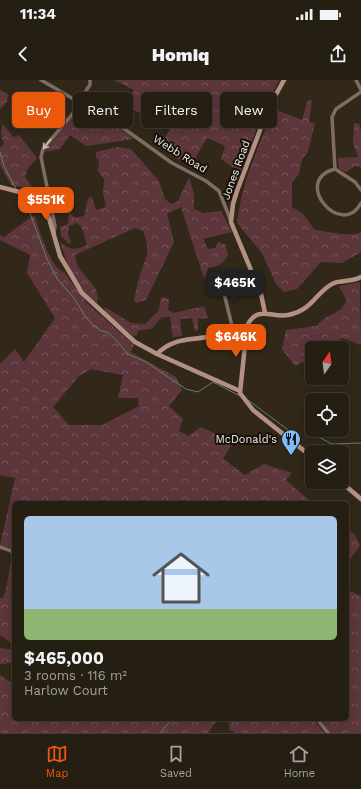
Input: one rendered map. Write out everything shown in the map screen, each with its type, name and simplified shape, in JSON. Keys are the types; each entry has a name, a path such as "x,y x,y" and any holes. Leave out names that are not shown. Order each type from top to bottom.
{"street":[{"name":"Webb Road","path":"41,80 73,99"},
{"path":"86,92 90,85 90,80"},
{"name":"Jones Road","path":"265,313 261,294 231,222 233,204 237,191 265,117 284,80"},
{"path":"335,169 332,117 336,108 361,91 356,80"},
{"path":"54,234 55,226 41,157 43,149 73,111"},
{"name":"Webb Road","path":"123,128 172,162 194,173 219,191 231,222"},
{"path":"335,169 355,182 361,190"},
{"path":"335,169 323,174 319,178 317,189 321,200 332,211 343,216 355,212 361,203"},
{"path":"0,187 27,194 39,202 49,218 60,256 82,293 135,342 157,354 240,392"},
{"path":"305,451 253,410 244,400 240,392 247,326 254,316 265,313 282,315 296,312 309,306 334,283 361,277"},
{"path":"221,281 233,330"},
{"path":"157,354 166,346 182,339 210,336 247,326"},
{"path":"349,489 361,499"},
{"path":"0,548 12,551"},
{"path":"319,721 328,733"}],"green space":[{"path":"114,80 279,80 273,92 220,92 220,128 257,128 240,172 221,159 225,146 207,138 191,165 175,158 160,147 170,129 168,128 212,128 212,92 141,92 141,113 133,109 134,90"},
{"path":"0,90 8,94 7,102 0,109"},
{"path":"308,100 312,100 309,122 315,123 308,152 302,159 299,174 292,183 292,207 303,214 315,230 345,234 357,234 361,232 361,252 342,263 321,262 297,289 284,292 276,284 262,253 237,223 239,208 247,179 266,128 277,128 277,110 302,120"},
{"path":"73,117 73,128 118,128 134,139 86,146 70,135 60,149 44,152"},
{"path":"354,123 359,124 361,131 361,167 355,166 346,172 339,169 338,158 358,157 353,143"},
{"path":"3,124 13,137 19,135 37,158 28,168 25,177 38,195 27,189 11,185 0,165 0,148 4,143 1,134"},
{"path":"118,147 131,149 159,181 165,199 171,204 178,201 189,177 194,194 194,209 203,213 221,211 232,232 203,239 208,249 215,248 218,242 225,244 228,255 220,264 208,268 207,272 211,292 209,294 181,207 167,214 174,242 146,300 136,303 134,300 138,281 147,255 146,239 143,231 135,228 75,255 82,273 97,292 97,303 78,283 66,259 60,242 73,249 87,245 82,228 77,223 69,226 68,235 71,242 69,244 61,236 60,227 68,224 69,212 75,218 84,216 88,198 92,197 96,210 106,207 103,193 104,179 98,171 99,161 96,157 96,152"},
{"path":"34,215 49,255 59,269 64,272 87,303 134,345 131,352 176,377 182,390 169,406 183,419 179,431 188,436 201,427 233,442 223,459 245,475 264,464 292,473 286,480 310,501 12,501 12,548 0,545 15,478 0,475 0,364 15,349 24,362 55,318 27,273 30,255 0,240 0,235 4,237","holes":["91,369 123,375 118,398 138,398 139,406 102,425 69,425 53,407 79,376"]},
{"path":"360,282 361,345 342,338 337,341 305,341 305,361 295,366 282,349 286,330 316,326 325,318 340,310 347,301 339,286"},
{"path":"161,297 169,299 168,310 173,313 204,306 208,318 198,319 198,330 195,331 192,318 180,319 182,336 173,337 170,317 162,317 151,329 138,331 137,335 133,336 104,312 105,307 131,323 145,324 159,310"},
{"path":"349,530 355,535 360,546 349,560"},
{"path":"12,558 12,591 10,598 12,601 12,644 0,635 0,598 3,598 5,593"},
{"path":"349,589 361,596 361,733 330,733 321,721 349,721"},
{"path":"0,648 12,650 12,663 0,664"},
{"path":"0,675 12,682 12,721 216,722 208,733 0,733"},
{"path":"228,721 315,721 324,733 236,733 230,730"}],"waterway":[{"path":"0,152 4,166 16,189"},
{"path":"19,193 28,208 47,259 58,280 74,298 85,316 93,325 101,331 107,332 128,354 146,362 186,389 198,392 213,382 240,396"},
{"path":"248,400 295,435"},
{"path":"319,437 332,444 361,443"},
{"path":"160,733 170,721"}],"place":[{"name":"McDonald's","path":"291,456"}]}
